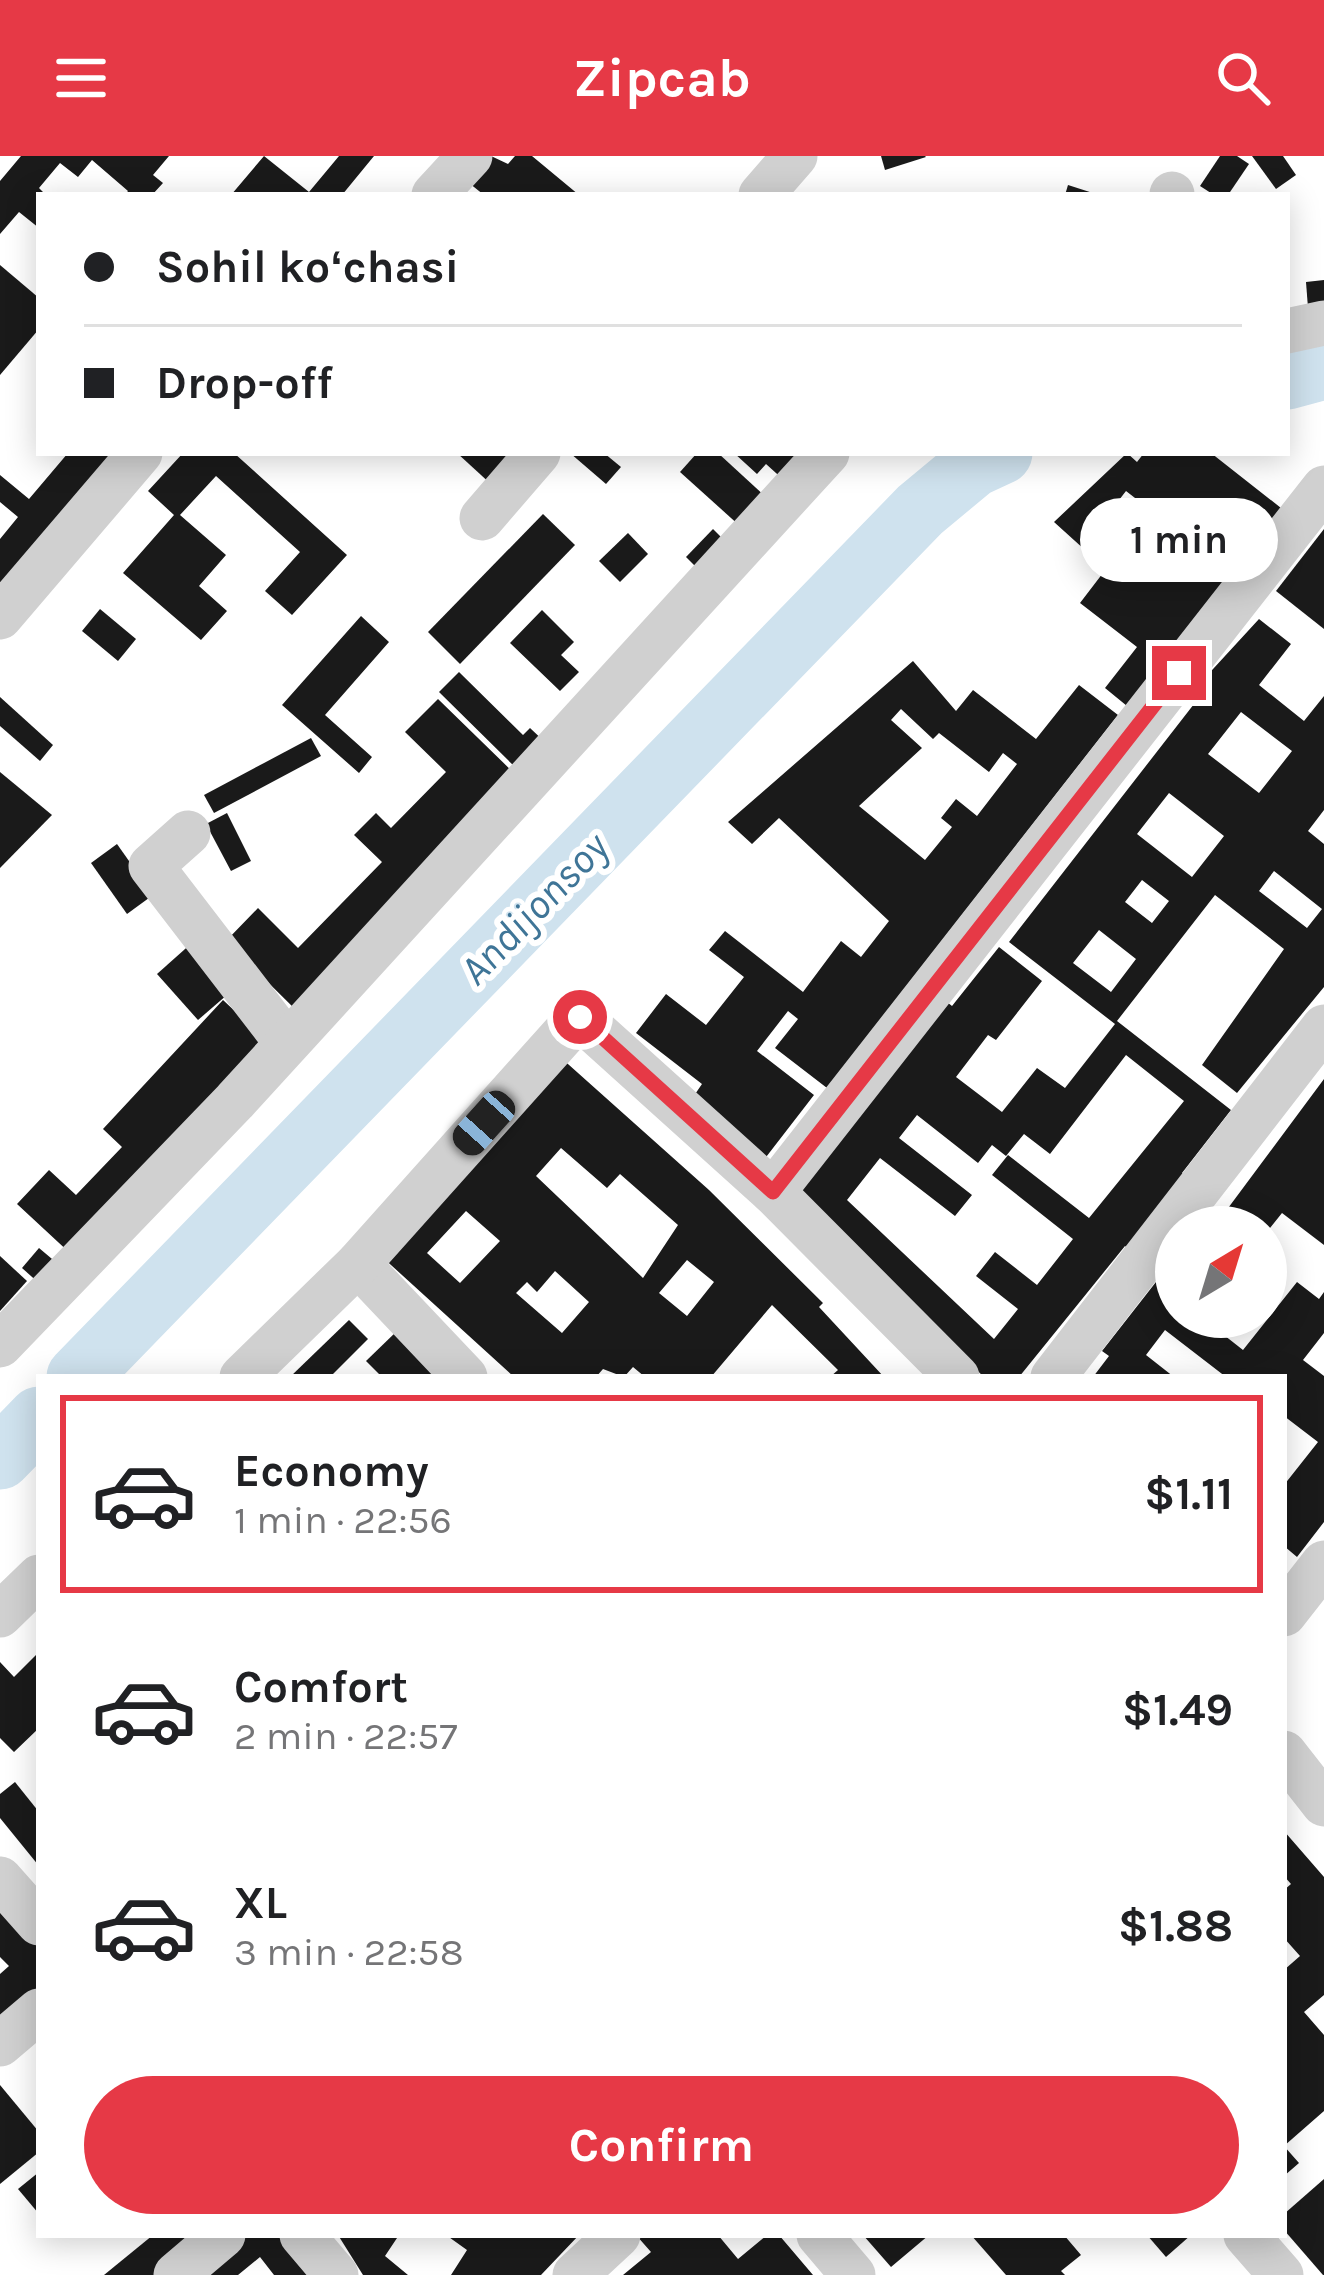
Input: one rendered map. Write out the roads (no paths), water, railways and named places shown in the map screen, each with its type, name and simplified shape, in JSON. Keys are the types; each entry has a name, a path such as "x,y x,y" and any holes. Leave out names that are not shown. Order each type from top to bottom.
{"street":[{"path":"437,192 470,156"},
{"path":"764,192 795,156"},
{"path":"1290,330 1324,323"},
{"path":"0,617 137,456"},
{"path":"482,518 535,456"},
{"path":"0,1345 287,1043 824,456"},
{"path":"773,1192 1324,488"},
{"path":"188,833 151,866 287,1043"},
{"path":"245,1374 358,1264 580,1017 773,1192 954,1374"},
{"path":"1055,1374 1324,1027"},
{"path":"358,1264 462,1374"},
{"path":"1287,1610 1324,1563"},
{"path":"0,1615 36,1580"},
{"path":"1287,1758 1324,1804"},
{"path":"0,1879 36,1920"},
{"path":"0,2044 36,2014"},
{"path":"176,2275 219,2238"},
{"path":"305,2238 336,2275"},
{"path":"575,2275 615,2238"},
{"path":"822,2238 853,2275"},
{"path":"1249,2238 1281,2275"}],"waterway":[{"name":"Andijonsoy","path":"1290,377 1324,368"},
{"name":"Andijonsoy","path":"81,1374 920,510 973,466 995,456"},
{"name":"Andijonsoy","path":"0,1458 36,1421"}]}
